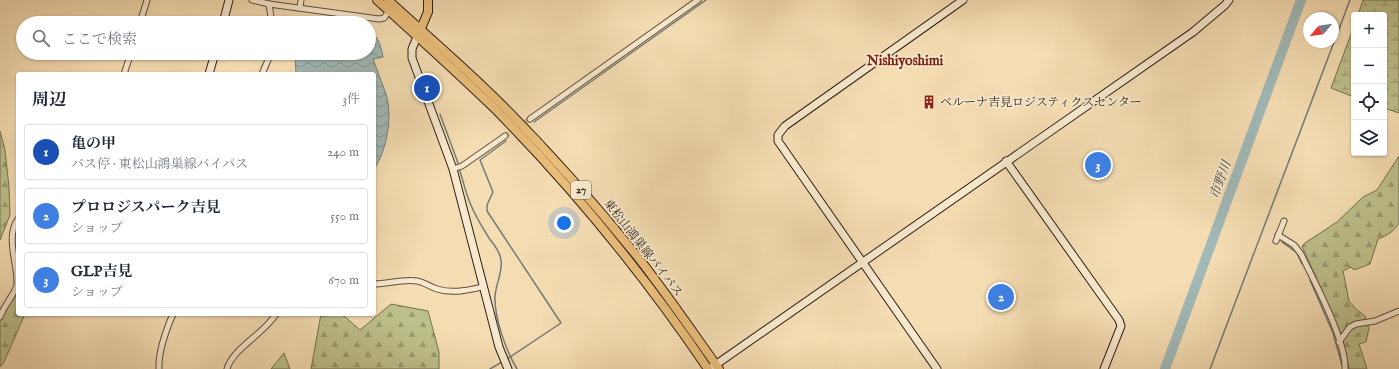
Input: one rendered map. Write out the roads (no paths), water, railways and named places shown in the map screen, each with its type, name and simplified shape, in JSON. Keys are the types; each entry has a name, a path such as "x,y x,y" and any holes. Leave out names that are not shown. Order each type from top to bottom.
{"main road":[{"name":"27","path":"378,0 389,11 419,33"},
{"name":"27","path":"388,0 419,33"},
{"path":"419,33 428,12 428,0"},
{"name":"東松山鴻巣線バイパス","path":"419,33 460,64 498,101 568,175 637,256 667,296 713,368"}],"street":[{"path":"142,16 147,0"},
{"path":"225,16 229,0"},
{"path":"252,0 270,4 357,16"},
{"path":"300,8 301,0"},
{"path":"530,119 698,0"},
{"path":"937,369 778,141 778,135 785,126 963,0"},
{"path":"713,368 816,296 861,262 1193,32 1229,0"},
{"path":"270,4 271,16"},
{"path":"376,19 384,18 389,11"},
{"path":"419,33 412,49 412,58 453,169 499,347 507,368"},
{"path":"125,72 129,60"},
{"path":"210,72 213,60"},
{"path":"263,72 268,60"},
{"path":"453,169 462,166 505,136"},
{"path":"1006,161 1120,320 1121,326 1104,369"},
{"path":"1276,241 1284,221"},
{"path":"16,222 14,225 12,238 16,276"},
{"path":"1278,235 1294,245 1301,254 1328,311 1339,342 1345,369"},
{"path":"376,284 387,284 400,281 418,281 438,289 458,292 483,287"},
{"path":"1,313 16,287"},
{"path":"1339,342 1350,327 1356,324 1376,321 1399,311"},
{"path":"159,369 158,363 172,316"},
{"path":"227,369 237,352 270,323 275,316"}],"water":[{"path":"376,38 379,42 383,57 376,58"},
{"path":"295,60 373,60 386,94 389,113 388,133 376,166 376,72 296,72"}],"waterway":[{"path":"534,122 706,0"},
{"name":"市野川","path":"1165,369 1301,0"},
{"path":"1210,369 1350,0"},
{"path":"440,114 458,163"},
{"path":"506,141 480,160 493,192 487,205 487,211 561,323 507,359"},
{"path":"460,171 467,195 476,216 498,251 500,257 501,269 495,296 496,314 505,344 517,369"},
{"path":"1282,242 1297,253 1302,264"},
{"path":"1310,280 1333,333 1342,365"},
{"path":"490,369 502,362"}],"tunnel":[{"path":"505,136 530,119"}],"place":[{"name":"亀の甲","path":"427,88"},
{"name":"ベルーナ吉見ロジスティクスセンター","path":"929,102"},
{"name":"GLP吉見","path":"1098,165"},
{"name":"プロロジスパーク吉見","path":"1001,297"}],"district":[{"name":"Nishiyoshimi","path":"905,61"}]}
